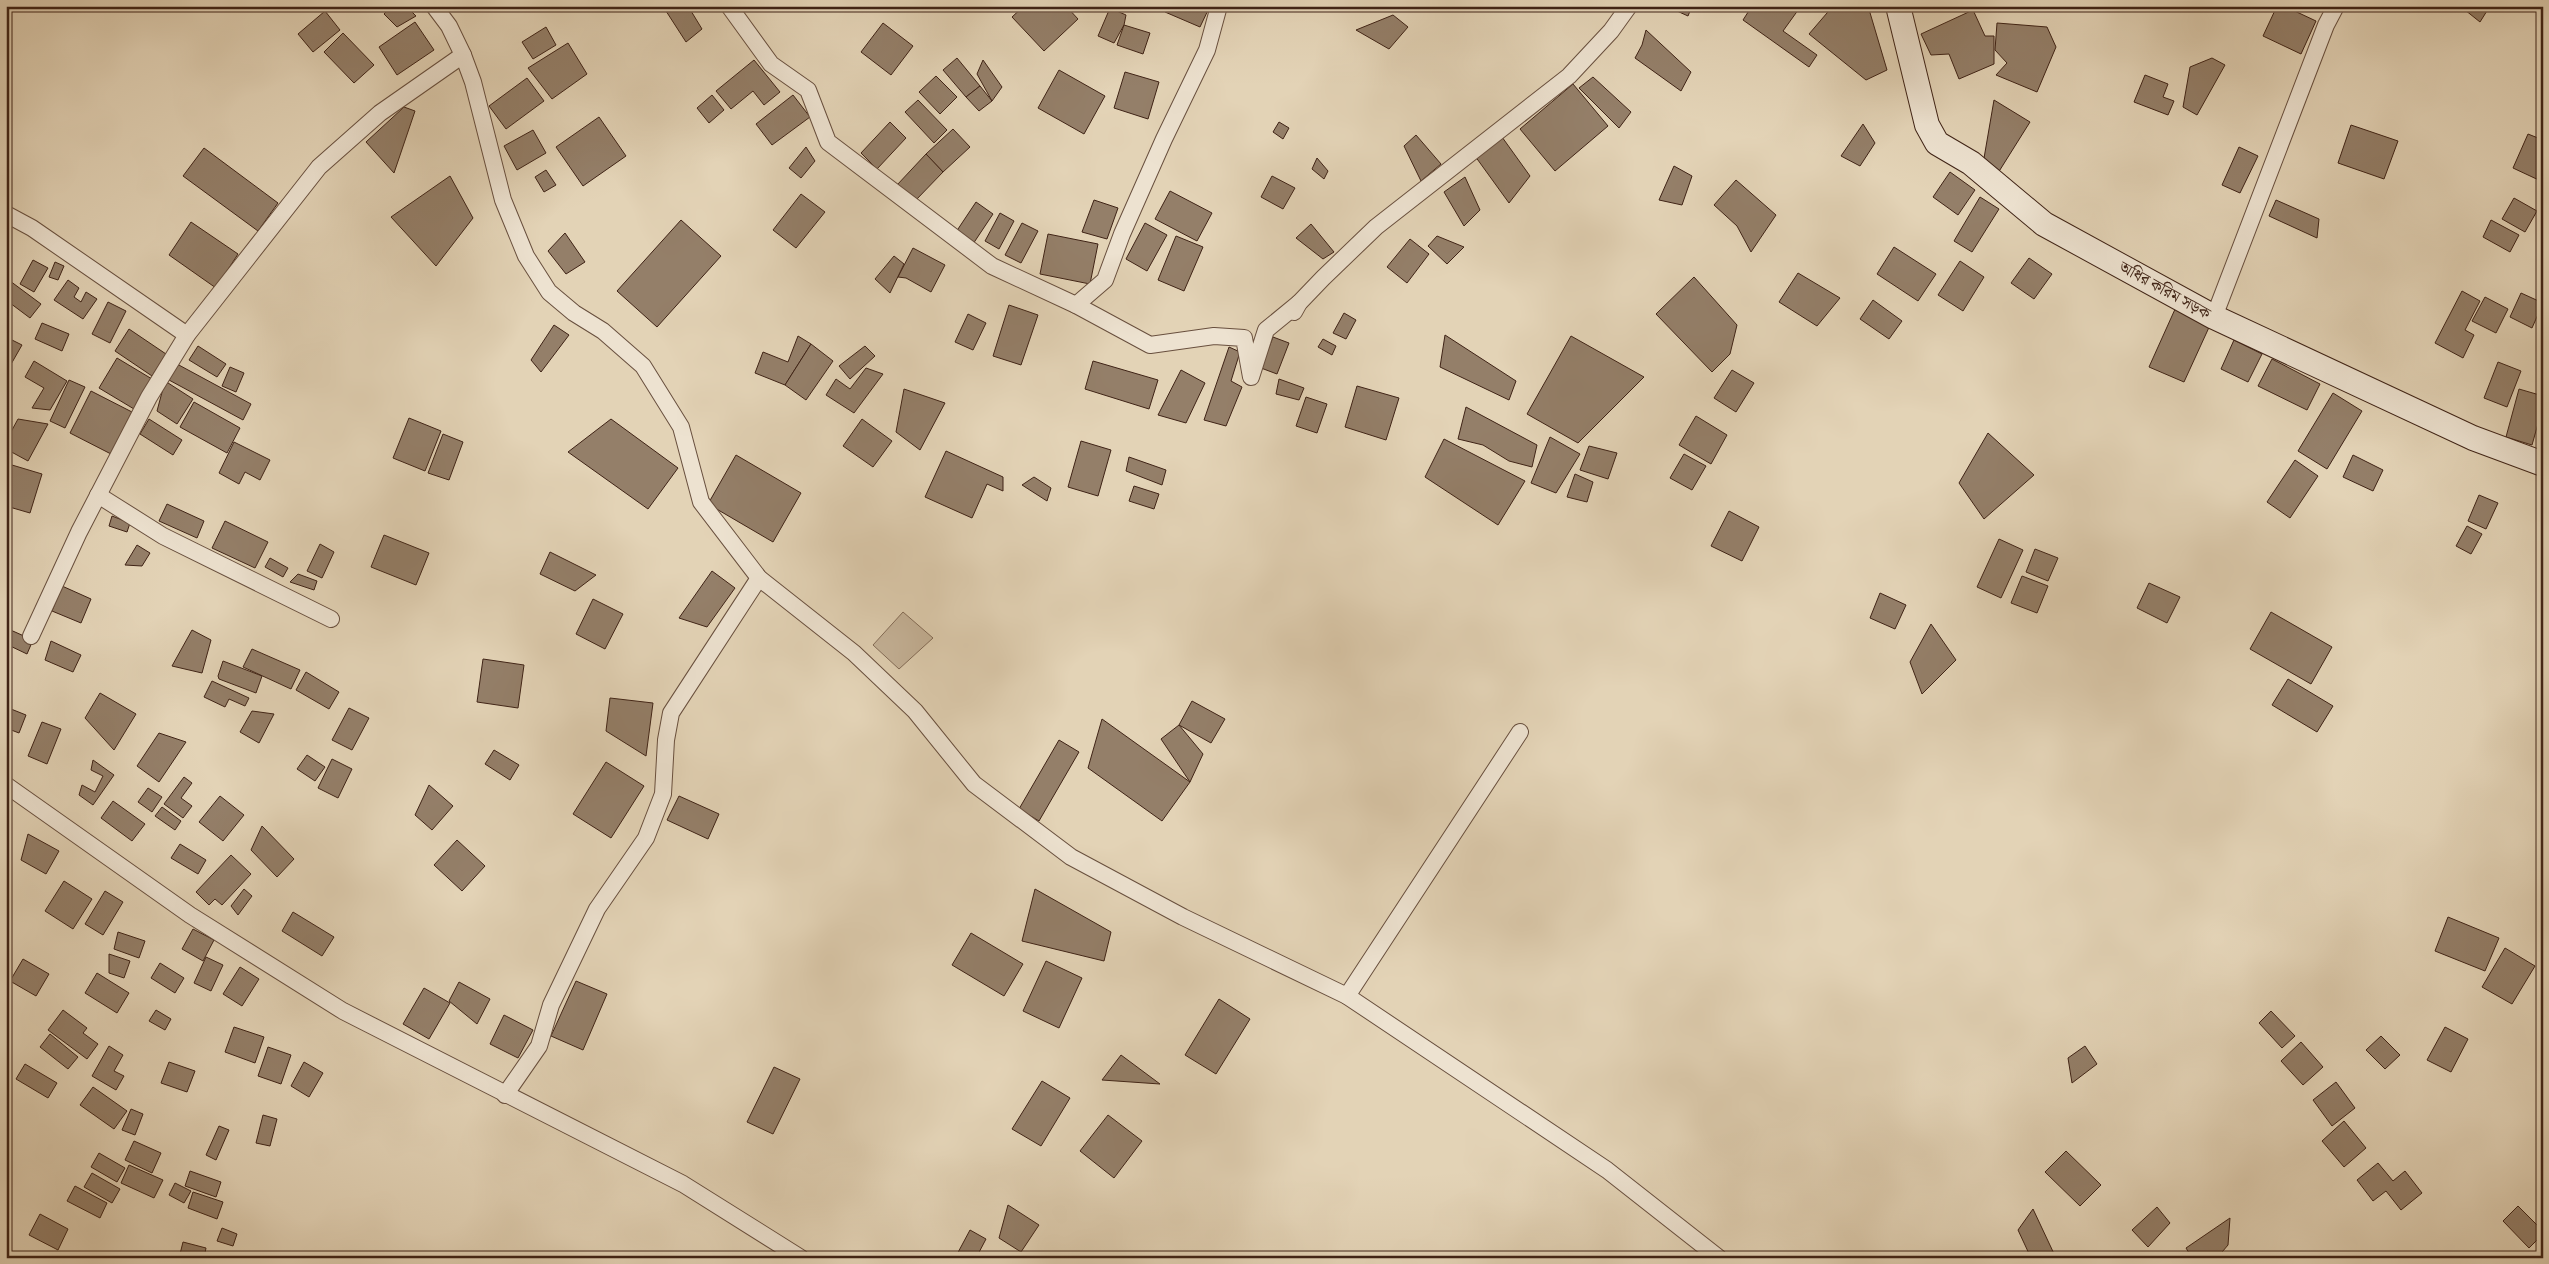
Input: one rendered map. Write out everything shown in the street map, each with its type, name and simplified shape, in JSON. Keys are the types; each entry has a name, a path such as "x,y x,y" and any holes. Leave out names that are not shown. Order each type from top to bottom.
{"main road":[{"name":"অধির করিম সড়ক","path":"1898,6 1926,125 1937,143 1970,162 2044,224 2214,317 2473,438 2543,464"}],"street":[{"path":"434,6 449,26 463,55 503,200 526,256 549,292 574,313 603,331 643,366 681,427 701,502 759,578 854,653 909,705 974,784 1071,858 1183,917 1347,996 1607,1170 1719,1258"},
{"path":"729,6 771,64 808,90 828,142 992,266 1076,305 1150,345 1214,336 1244,338 1251,377 1266,330 1299,303 1376,227 1569,76 1611,31 1629,6"},
{"path":"1076,305 1105,280 1122,234 1164,139 1207,50 1219,6"},
{"path":"2214,317 2326,25 2336,6"},
{"path":"31,636 98,495 149,397 187,335 319,167 380,113 463,55"},
{"path":"6,214 32,228 187,335"},
{"path":"1290,318 1299,303"},
{"path":"98,495 162,536 331,619"},
{"path":"505,1095 539,1046 551,1005 597,909 646,838 663,794 666,740 672,713 759,578"},
{"path":"1347,996 1520,732"},
{"path":"6,785 190,915 326,1000 505,1095 683,1184 801,1258"}],"shaded area":[{"path":"903,612 933,638 899,669 873,645"}],"building":[{"path":"391,6 406,6 416,16 397,27 384,14"},
{"path":"675,6 688,6 702,29 686,42 666,11"},
{"path":"1024,6 1066,6 1078,19 1044,51 1012,17"},
{"path":"1168,6 1210,6 1200,27 1165,12"},
{"path":"1666,6 1692,6 1688,16"},
{"path":"1752,6 1801,6 1783,31 1817,55 1809,67 1743,20"},
{"path":"1833,6 1868,6 1887,70 1866,80 1809,34"},
{"path":"2277,6 2284,6 2316,21 2301,54 2263,36"},
{"path":"2460,6 2490,6 2480,22"},
{"path":"1110,8 1126,15 1124,25 1114,43 1098,36"},
{"path":"1973,10 1985,36 1994,36 1994,64 1959,79 1949,54 1931,55 1921,34"},
{"path":"325,11 340,30 313,52 298,34"},
{"path":"1393,15 1408,27 1389,49 1356,30"},
{"path":"415,22 434,50 397,75 379,47"},
{"path":"883,23 913,46 891,75 861,52"},
{"path":"1997,23 2047,27 2056,47 2037,92 1996,75 2007,63 1995,50"},
{"path":"1124,25 1150,33 1143,54 1117,45"},
{"path":"546,27 556,45 533,59 522,42"},
{"path":"1646,30 1691,72 1681,91 1635,58 1642,45"},
{"path":"343,33 374,65 354,83 324,52"},
{"path":"568,43 587,74 552,99 528,68"},
{"path":"957,58 980,86 966,97 943,70"},
{"path":"2212,58 2225,65 2197,115 2183,107 2190,67"},
{"path":"754,60 780,92 764,105 753,91 731,109 716,91"},
{"path":"983,60 1002,87 992,101 977,74"},
{"path":"1059,70 1105,96 1084,134 1038,108"},
{"path":"1125,72 1159,82 1148,119 1114,108"},
{"path":"2145,75 2168,84 2163,97 2174,101 2168,115 2134,102"},
{"path":"936,76 957,97 940,114 919,92"},
{"path":"1593,77 1631,112 1619,128 1579,88"},
{"path":"527,78 544,101 506,129 489,106"},
{"path":"1573,84 1608,126 1555,171 1520,129"},
{"path":"980,86 992,101 979,111 966,97"},
{"path":"712,95 724,110 709,123 697,108"},
{"path":"793,95 810,117 772,145 756,124"},
{"path":"918,100 947,130 934,143 905,112"},
{"path":"1994,100 2030,122 1998,173 1983,164"},
{"path":"404,107 415,111 394,173 366,142"},
{"path":"599,117 626,156 583,186 556,147"},
{"path":"890,122 906,138 877,169 861,153"},
{"path":"1279,122 1289,128 1283,139 1273,132"},
{"path":"1863,124 1875,143 1860,166 1841,156"},
{"path":"2351,125 2398,141 2384,179 2338,163"},
{"path":"953,129 970,147 943,172 926,154"},
{"path":"533,130 546,153 517,170 504,146"},
{"path":"2528,134 2543,140 2543,182 2513,168"},
{"path":"1416,135 1441,164 1421,181 1404,146"},
{"path":"1502,137 1530,176 1509,203 1475,156"},
{"path":"806,147 815,161 801,178 789,168"},
{"path":"2239,147 2258,156 2240,193 2222,185"},
{"path":"204,148 278,203 258,231 183,176"},
{"path":"926,154 943,172 915,201 897,185"},
{"path":"1317,158 1328,171 1324,179 1312,169"},
{"path":"1674,166 1692,176 1682,205 1659,200"},
{"path":"546,170 556,185 544,192 535,177"},
{"path":"1950,172 1975,190 1958,215 1933,197"},
{"path":"450,176 473,218 436,266 391,217"},
{"path":"1272,176 1295,188 1283,209 1261,197"},
{"path":"1465,177 1480,210 1464,226 1444,192"},
{"path":"1736,180 1776,215 1751,252 1737,226 1714,205"},
{"path":"1170,191 1212,213 1197,241 1155,219"},
{"path":"801,194 825,212 796,248 773,230"},
{"path":"1980,197 1999,209 1972,252 1954,241"},
{"path":"2514,198 2537,211 2525,232 2502,219"},
{"path":"1094,200 1118,208 1107,239 1082,232"},
{"path":"2276,200 2319,219 2317,238 2269,216"},
{"path":"976,202 993,214 971,247 954,235"},
{"path":"1000,213 1014,221 999,249 985,241"},
{"path":"681,220 721,256 657,327 617,291"},
{"path":"2491,220 2519,235 2510,252 2483,237"},
{"path":"191,222 238,254 216,288 169,255"},
{"path":"1022,223 1038,231 1021,263 1005,255"},
{"path":"1145,223 1167,235 1147,271 1126,259"},
{"path":"1311,224 1334,252 1323,259 1296,238"},
{"path":"565,233 585,262 566,274 548,251"},
{"path":"1048,234 1098,244 1090,284 1040,274"},
{"path":"1176,236 1203,247 1184,291 1158,280"},
{"path":"1437,236 1464,247 1447,264 1428,246"},
{"path":"1410,239 1429,254 1407,283 1387,267"},
{"path":"1894,247 1936,274 1918,301 1877,274"},
{"path":"913,248 945,265 931,292 906,278 898,277"},
{"path":"894,256 904,264 890,293 875,279"},
{"path":"2029,258 2052,274 2034,299 2011,283"},
{"path":"33,260 48,268 34,292 20,284"},
{"path":"1960,261 1984,277 1963,311 1938,295"},
{"path":"55,262 64,266 58,280 49,277"},
{"path":"1798,273 1840,298 1817,326 1779,302"},
{"path":"1694,277 1737,325 1730,354 1712,372 1656,314"},
{"path":"6,278 41,304 30,318 6,300"},
{"path":"68,280 79,288 74,297 81,302 86,292 97,299 83,319 54,300"},
{"path":"2462,291 2480,301 2465,330 2474,335 2463,358 2435,343"},
{"path":"2521,293 2543,303 2532,328 2510,317"},
{"path":"2485,297 2508,309 2496,333 2472,321"},
{"path":"1873,300 1902,321 1889,339 1860,319"},
{"path":"108,302 126,311 110,343 92,334"},
{"path":"1009,305 1038,315 1021,365 993,356"},
{"path":"2176,307 2211,323 2184,382 2149,367"},
{"path":"1344,313 1356,320 1346,339 1333,333"},
{"path":"968,314 986,323 973,350 955,342"},
{"path":"42,323 69,334 62,351 35,339"},
{"path":"554,325 569,335 541,372 531,360"},
{"path":"129,329 166,354 152,376 115,351"},
{"path":"1445,335 1516,381 1509,400 1440,367"},
{"path":"798,336 811,344 785,385 755,373 763,352 788,362"},
{"path":"1571,336 1644,377 1578,443 1527,414"},
{"path":"6,337 22,345 6,373"},
{"path":"1273,337 1289,343 1277,374 1261,368"},
{"path":"1323,339 1336,346 1332,355 1318,347"},
{"path":"2234,340 2262,354 2248,382 2221,369"},
{"path":"811,344 833,361 806,400 785,385"},
{"path":"198,346 226,364 217,377 189,360"},
{"path":"865,346 875,356 850,379 839,366"},
{"path":"1229,347 1240,352 1231,381 1242,387 1226,426 1204,420"},
{"path":"117,358 152,379 134,409 99,388"},
{"path":"2272,359 2320,384 2307,410 2258,386"},
{"path":"34,361 67,381 50,410 32,408 44,388 25,377"},
{"path":"1093,361 1158,380 1149,409 1085,389"},
{"path":"2498,362 2521,371 2507,407 2484,398"},
{"path":"177,364 251,404 243,420 169,380"},
{"path":"230,367 244,373 236,392 222,386"},
{"path":"866,368 883,374 854,413 826,395 836,379 850,389"},
{"path":"1181,370 1205,383 1186,423 1158,415"},
{"path":"1732,370 1754,383 1736,412 1714,398"},
{"path":"1279,379 1304,388 1299,400 1276,394"},
{"path":"69,380 85,387 65,428 50,421"},
{"path":"165,381 193,399 177,424 157,411"},
{"path":"1357,386 1399,398 1386,440 1345,427"},
{"path":"904,389 945,403 920,450 896,432"},
{"path":"2519,389 2543,396 2543,406 2532,445 2506,437"},
{"path":"91,391 132,412 111,454 70,433"},
{"path":"2333,393 2362,411 2327,469 2298,451"},
{"path":"1306,397 1327,404 1317,433 1296,426"},
{"path":"194,402 240,428 227,453 180,427"},
{"path":"1466,407 1537,445 1532,467 1509,461 1483,445 1458,439"},
{"path":"1696,416 1727,435 1711,464 1679,445"},
{"path":"409,418 441,431 425,471 393,458"},
{"path":"18,419 48,424 28,461 6,449 6,441"},
{"path":"149,419 182,440 173,455 140,434"},
{"path":"611,419 678,468 648,509 568,452"},
{"path":"862,419 892,441 873,467 843,446"},
{"path":"1988,433 2034,475 1984,519 1959,483"},
{"path":"443,434 463,442 449,480 428,473"},
{"path":"1550,437 1580,454 1556,493 1531,483"},
{"path":"1444,439 1525,481 1498,525 1425,477"},
{"path":"1081,441 1111,450 1098,496 1068,487"},
{"path":"234,442 270,460 260,480 245,472 239,484 219,473"},
{"path":"1589,446 1617,453 1608,479 1580,470"},
{"path":"946,451 1003,477 1003,491 987,484 972,518 925,497"},
{"path":"1684,454 1706,466 1692,490 1670,478"},
{"path":"736,455 801,493 773,542 708,504"},
{"path":"2353,455 2383,470 2373,491 2343,477"},
{"path":"1129,457 1166,470 1162,485 1126,471"},
{"path":"2295,460 2318,476 2290,518 2267,502"},
{"path":"12,465 42,474 30,513 6,506 6,482"},
{"path":"1575,474 1593,482 1587,502 1567,497"},
{"path":"1034,477 1051,488 1047,501 1022,485"},
{"path":"1134,486 1159,494 1154,509 1129,501"},
{"path":"2479,495 2498,503 2486,529 2468,521"},
{"path":"167,504 204,521 197,538 159,521"},
{"path":"1729,511 1759,527 1742,561 1711,546"},
{"path":"112,516 130,523 127,532 109,526"},
{"path":"225,521 268,542 255,568 212,548"},
{"path":"2467,526 2482,534 2471,554 2456,546"},
{"path":"384,535 429,553 416,585 371,567"},
{"path":"1999,539 2023,550 2001,598 1977,587"},
{"path":"320,544 334,552 322,578 307,571"},
{"path":"137,545 150,553 142,566 125,565"},
{"path":"2035,549 2058,558 2048,581 2026,572"},
{"path":"550,552 596,575 575,591 540,574"},
{"path":"270,558 288,568 283,577 265,567"},
{"path":"712,571 735,588 707,627 679,618"},
{"path":"298,574 317,581 314,590 290,582"},
{"path":"2022,576 2048,586 2037,613 2011,603"},
{"path":"2149,583 2180,597 2167,623 2137,608"},
{"path":"62,586 91,599 81,623 52,611"},
{"path":"1880,593 1906,605 1895,629 1870,618"},
{"path":"593,599 623,614 605,649 576,634"},
{"path":"2271,612 2332,647 2311,684 2250,649"},
{"path":"1931,624 1956,660 1922,694 1910,662"},
{"path":"6,628 33,640 27,654 6,644"},
{"path":"192,630 211,640 202,673 172,666"},
{"path":"51,641 81,655 73,672 45,660"},
{"path":"252,649 300,670 291,689 243,667"},
{"path":"483,659 524,665 518,708 477,702"},
{"path":"223,661 262,676 256,693 219,679 218,676"},
{"path":"306,672 339,692 329,709 296,690"},
{"path":"2288,679 2333,706 2317,732 2272,705"},
{"path":"212,681 249,698 245,706 229,699 225,707 204,697"},
{"path":"100,693 136,714 114,750 85,718"},
{"path":"610,698 653,703 646,756 606,731"},
{"path":"1192,701 1225,719 1211,743 1179,725"},
{"path":"6,707 26,715 19,733 6,728"},
{"path":"349,708 369,718 352,750 332,740"},
{"path":"252,711 274,714 259,743 240,732"},
{"path":"1102,719 1190,782 1162,821 1088,768"},
{"path":"42,722 61,729 47,764 28,756"},
{"path":"1179,725 1203,754 1190,782 1161,739"},
{"path":"159,733 186,742 159,782 137,766"},
{"path":"1059,740 1079,752 1039,821 1019,809"},
{"path":"494,750 519,765 510,780 485,764"},
{"path":"307,755 325,767 315,781 297,769"},
{"path":"332,759 352,769 338,798 318,788"},
{"path":"93,760 114,775 93,805 79,795 82,785 95,792 103,776 91,770"},
{"path":"606,762 644,786 611,838 573,814"},
{"path":"184,777 192,783 181,798 192,806 183,818 164,804"},
{"path":"429,785 453,806 432,830 415,815"},
{"path":"148,788 162,797 152,812 138,802"},
{"path":"220,796 244,815 223,841 199,822"},
{"path":"679,796 719,814 708,839 667,820"},
{"path":"113,801 145,824 132,841 101,818"},
{"path":"162,807 181,821 175,830 155,816"},
{"path":"262,826 294,859 277,877 251,850"},
{"path":"28,834 59,851 46,874 21,860"},
{"path":"457,840 485,866 462,891 434,865"},
{"path":"180,844 206,860 198,874 171,858"},
{"path":"231,855 251,874 222,905 215,899 209,905 196,892"},
{"path":"64,881 92,899 73,929 45,911"},
{"path":"244,889 252,896 238,915 231,906"},
{"path":"1035,889 1111,932 1104,961 1022,941"},
{"path":"105,891 123,902 103,935 85,924"},
{"path":"293,912 334,937 322,956 282,931"},
{"path":"2448,917 2499,938 2485,971 2435,951"},
{"path":"193,929 214,940 203,961 182,949"},
{"path":"118,932 145,941 139,958 114,949"},
{"path":"971,933 1023,964 1004,996 952,965"},
{"path":"2505,948 2535,966 2512,1004 2482,987"},
{"path":"109,954 130,961 124,978 109,973"},
{"path":"206,957 223,965 211,991 194,983"},
{"path":"23,959 49,974 36,996 10,981"},
{"path":"1046,961 1082,978 1059,1028 1023,1011"},
{"path":"160,963 184,978 175,993 151,978"},
{"path":"240,967 259,979 242,1006 223,994"},
{"path":"97,973 129,993 117,1013 85,993"},
{"path":"576,981 607,994 583,1050 551,1036"},
{"path":"459,982 490,999 477,1024 449,1001"},
{"path":"424,988 450,1003 429,1039 403,1024"},
{"path":"1219,999 1250,1019 1216,1074 1185,1055"},
{"path":"63,1010 87,1028 83,1033 98,1044 87,1059 48,1030"},
{"path":"156,1010 171,1019 165,1030 149,1021"},
{"path":"2271,1011 2295,1036 2282,1048 2259,1023"},
{"path":"504,1015 533,1030 518,1058 490,1044"},
{"path":"234,1027 264,1037 255,1063 225,1052"},
{"path":"2445,1027 2468,1039 2451,1072 2427,1060"},
{"path":"50,1034 78,1057 68,1069 40,1047"},
{"path":"2381,1036 2400,1055 2385,1069 2366,1050"},
{"path":"2301,1042 2323,1067 2303,1085 2281,1061"},
{"path":"109,1046 123,1055 114,1071 124,1076 116,1090 92,1076"},
{"path":"2085,1046 2097,1064 2072,1083 2068,1058"},
{"path":"268,1047 291,1055 281,1084 258,1076"},
{"path":"1121,1055 1160,1084 1102,1080"},
{"path":"169,1062 195,1071 187,1092 161,1083"},
{"path":"304,1062 323,1073 309,1097 291,1086"},
{"path":"25,1064 57,1083 48,1098 16,1079"},
{"path":"774,1067 800,1079 773,1134 747,1122"},
{"path":"1042,1081 1070,1098 1041,1146 1012,1129"},
{"path":"2336,1082 2355,1108 2332,1126 2313,1100"},
{"path":"93,1087 127,1111 114,1129 80,1105"},
{"path":"131,1109 143,1114 135,1135 122,1130"},
{"path":"263,1115 277,1119 270,1146 256,1143"},
{"path":"1108,1115 1142,1141 1114,1178 1080,1151"},
{"path":"2344,1121 2366,1148 2344,1167 2322,1141"},
{"path":"219,1126 229,1130 216,1160 206,1155"},
{"path":"134,1141 161,1153 152,1173 125,1160"},
{"path":"2066,1151 2101,1185 2080,1206 2045,1172"},
{"path":"99,1153 125,1168 117,1182 91,1167"},
{"path":"2378,1163 2393,1181 2405,1171 2422,1193 2401,1210 2386,1191 2373,1201 2357,1180"},
{"path":"129,1165 163,1180 154,1198 121,1183"},
{"path":"190,1171 221,1182 216,1197 185,1186"},
{"path":"92,1173 120,1189 112,1203 84,1187"},
{"path":"175,1183 191,1191 184,1203 169,1195"},
{"path":"75,1186 107,1203 100,1218 67,1201"},
{"path":"193,1192 223,1202 217,1219 188,1208"},
{"path":"1008,1205 1039,1225 1021,1252 999,1238"},
{"path":"2518,1206 2543,1231 2543,1234 2529,1248 2503,1221"},
{"path":"2157,1207 2170,1223 2148,1247 2132,1230"},
{"path":"2033,1209 2056,1258 2031,1258 2018,1230"},
{"path":"40,1214 68,1229 58,1250 29,1235"},
{"path":"2230,1218 2228,1245 2217,1258 2192,1258 2186,1248"},
{"path":"222,1228 237,1234 233,1246 217,1241"},
{"path":"970,1230 986,1239 976,1258 955,1258"},
{"path":"183,1242 206,1248 204,1258 179,1258"}]}
